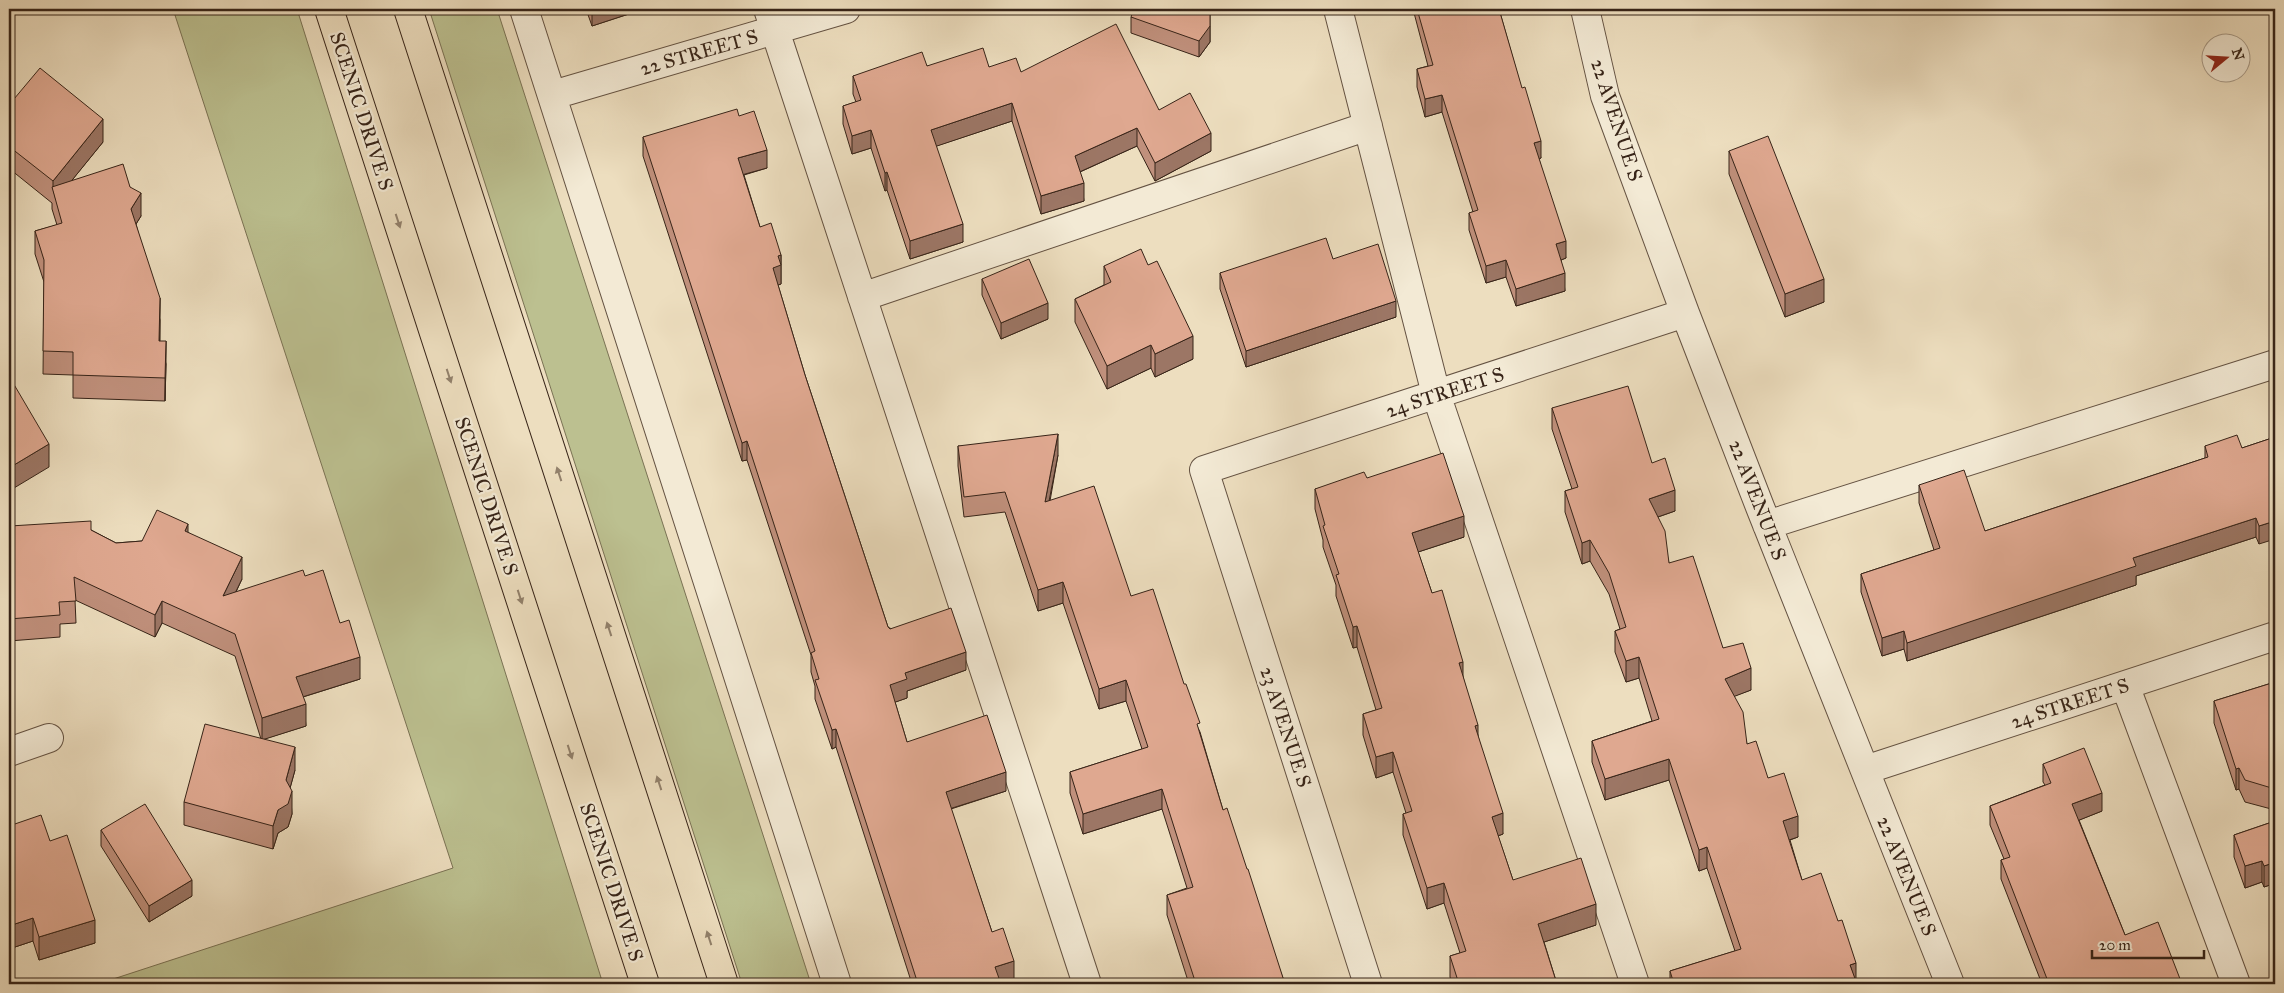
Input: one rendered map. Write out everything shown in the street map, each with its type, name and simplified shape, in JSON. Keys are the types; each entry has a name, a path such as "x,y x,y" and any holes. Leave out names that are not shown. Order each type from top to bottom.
{"main road":[{"name":"SCENIC DRIVE S","path":"329,9 645,984"},
{"path":"408,9 724,984"}],"street":[{"path":"524,9 837,984"},
{"name":"22 STREET S","path":"553,95 771,19 846,9"},
{"path":"1338,9 1436,394 1635,984"},
{"name":"22 AVENUE S","path":"1585,9 1605,96 1685,313 1767,525 1950,984"},
{"path":"771,19 1087,984"},
{"path":"862,297 1368,126"},
{"name":"24 STREET S","path":"1204,470 1685,313"},
{"path":"1767,525 2275,364"},
{"name":"23 AVENUE S","path":"1204,470 1368,984"},
{"name":"24 STREET S","path":"1865,770 2275,636"},
{"path":"2125,685 2236,984"},
{"path":"9,752 49,738"}],"green space":[{"path":"173,9 297,9 603,984 98,984 453,868"},
{"path":"429,9 497,9 811,984 742,984"}],"building":[{"path":"1134,9 1209,9 1210,26 1199,41 1131,17"},
{"path":"1417,9 1499,9 1522,88 1525,87 1541,141 1534,143 1566,241 1556,244 1565,273 1516,289 1506,260 1486,266 1469,213 1478,210 1442,95 1425,99 1417,69 1433,65"},
{"path":"1116,24 1159,110 1190,93 1211,133 1155,163 1137,128 1075,156 1084,183 1041,196 1012,103 931,130 963,224 910,241 871,130 852,136 843,106 861,100 853,76 922,52 927,66 983,48 989,67 1016,58 1021,72"},
{"path":"40,68 103,119 53,181 11,148 9,150 9,95 14,99"},
{"path":"737,109 739,116 754,111 767,150 738,158 760,227 771,223 781,255 778,256 781,265 773,268 805,375 888,627 890,629 951,608 966,652 905,673 907,679 890,685 907,742 987,715 1006,772 946,792 992,932 1003,928 1014,961 995,967 1001,984 918,984 836,729 832,730 815,680 819,679 811,653 815,651 747,441 742,443 643,137"},
{"path":"1768,136 1824,279 1785,294 1729,151"},
{"path":"123,164 130,187 141,193 131,209 160,298 159,341 166,341 165,378 73,375 73,352 43,351 44,260 35,231 62,223 52,187"},
{"path":"1326,238 1333,259 1378,244 1396,301 1246,351 1220,273"},
{"path":"1141,249 1148,265 1157,261 1193,336 1155,354 1151,345 1107,366 1075,299 1111,282 1104,266"},
{"path":"1029,259 1048,303 1001,323 982,279"},
{"path":"9,376 49,444 9,468"},
{"path":"1628,386 1652,463 1665,458 1675,490 1649,499 1665,531 1669,563 1693,556 1723,648 1743,643 1751,668 1725,679 1743,712 1747,744 1756,741 1768,778 1784,773 1798,816 1783,821 1802,880 1821,873 1838,921 1842,920 1856,963 1850,965 1857,984 1674,984 1670,971 1741,949 1707,847 1699,850 1669,759 1605,779 1592,741 1659,719 1639,657 1626,661 1615,631 1626,627 1609,573 1590,540 1582,543 1565,491 1578,487 1552,408"},
{"path":"1058,434 1045,502 1094,486 1131,596 1153,589 1184,684 1186,684 1200,723 1197,724 1223,810 1227,808 1285,984 1196,984 1167,895 1193,887 1162,789 1083,814 1070,772 1148,747 1126,680 1099,689 1063,582 1038,590 1005,492 964,497 958,446"},
{"path":"2237,435 2242,448 2275,437 2275,521 2259,526 2256,518 2133,558 2136,566 1907,643 1904,631 1882,638 1861,574 1940,548 1919,485 1964,470 1985,531 2208,457 2205,446"},
{"path":"1443,453 1464,516 1412,533 1432,593 1442,590 1463,662 1459,663 1478,725 1475,726 1503,813 1492,817 1513,880 1581,858 1596,904 1538,924 1557,984 1459,984 1450,956 1466,951 1444,883 1427,888 1403,814 1412,811 1393,752 1376,757 1363,714 1382,708 1357,626 1353,627 1336,575 1339,574 1323,526 1325,525 1315,489 1364,472 1367,478"},
{"path":"157,510 188,524 185,531 242,557 223,596 303,570 305,576 323,570 340,623 349,620 360,657 296,677 306,704 262,718 235,634 162,601 155,615 74,577 76,601 59,602 60,615 9,619 10,526 91,521 91,530 116,543 142,541"},
{"path":"2275,682 2275,789 2245,780 2239,768 2236,769 2214,701"},
{"path":"205,724 295,747 286,780 292,791 288,804 278,810 273,826 184,802"},
{"path":"2084,748 2102,793 2072,804 2125,935 2158,922 2182,984 2049,984 2001,860 2010,857 1990,806 2051,783 2043,764"},
{"path":"145,804 192,880 149,906 101,830"},
{"path":"41,815 50,841 67,835 95,920 39,937 33,918 9,926 9,826"},
{"path":"2275,821 2275,881 2270,864 2264,866 2262,861 2245,866 2234,835"}]}
